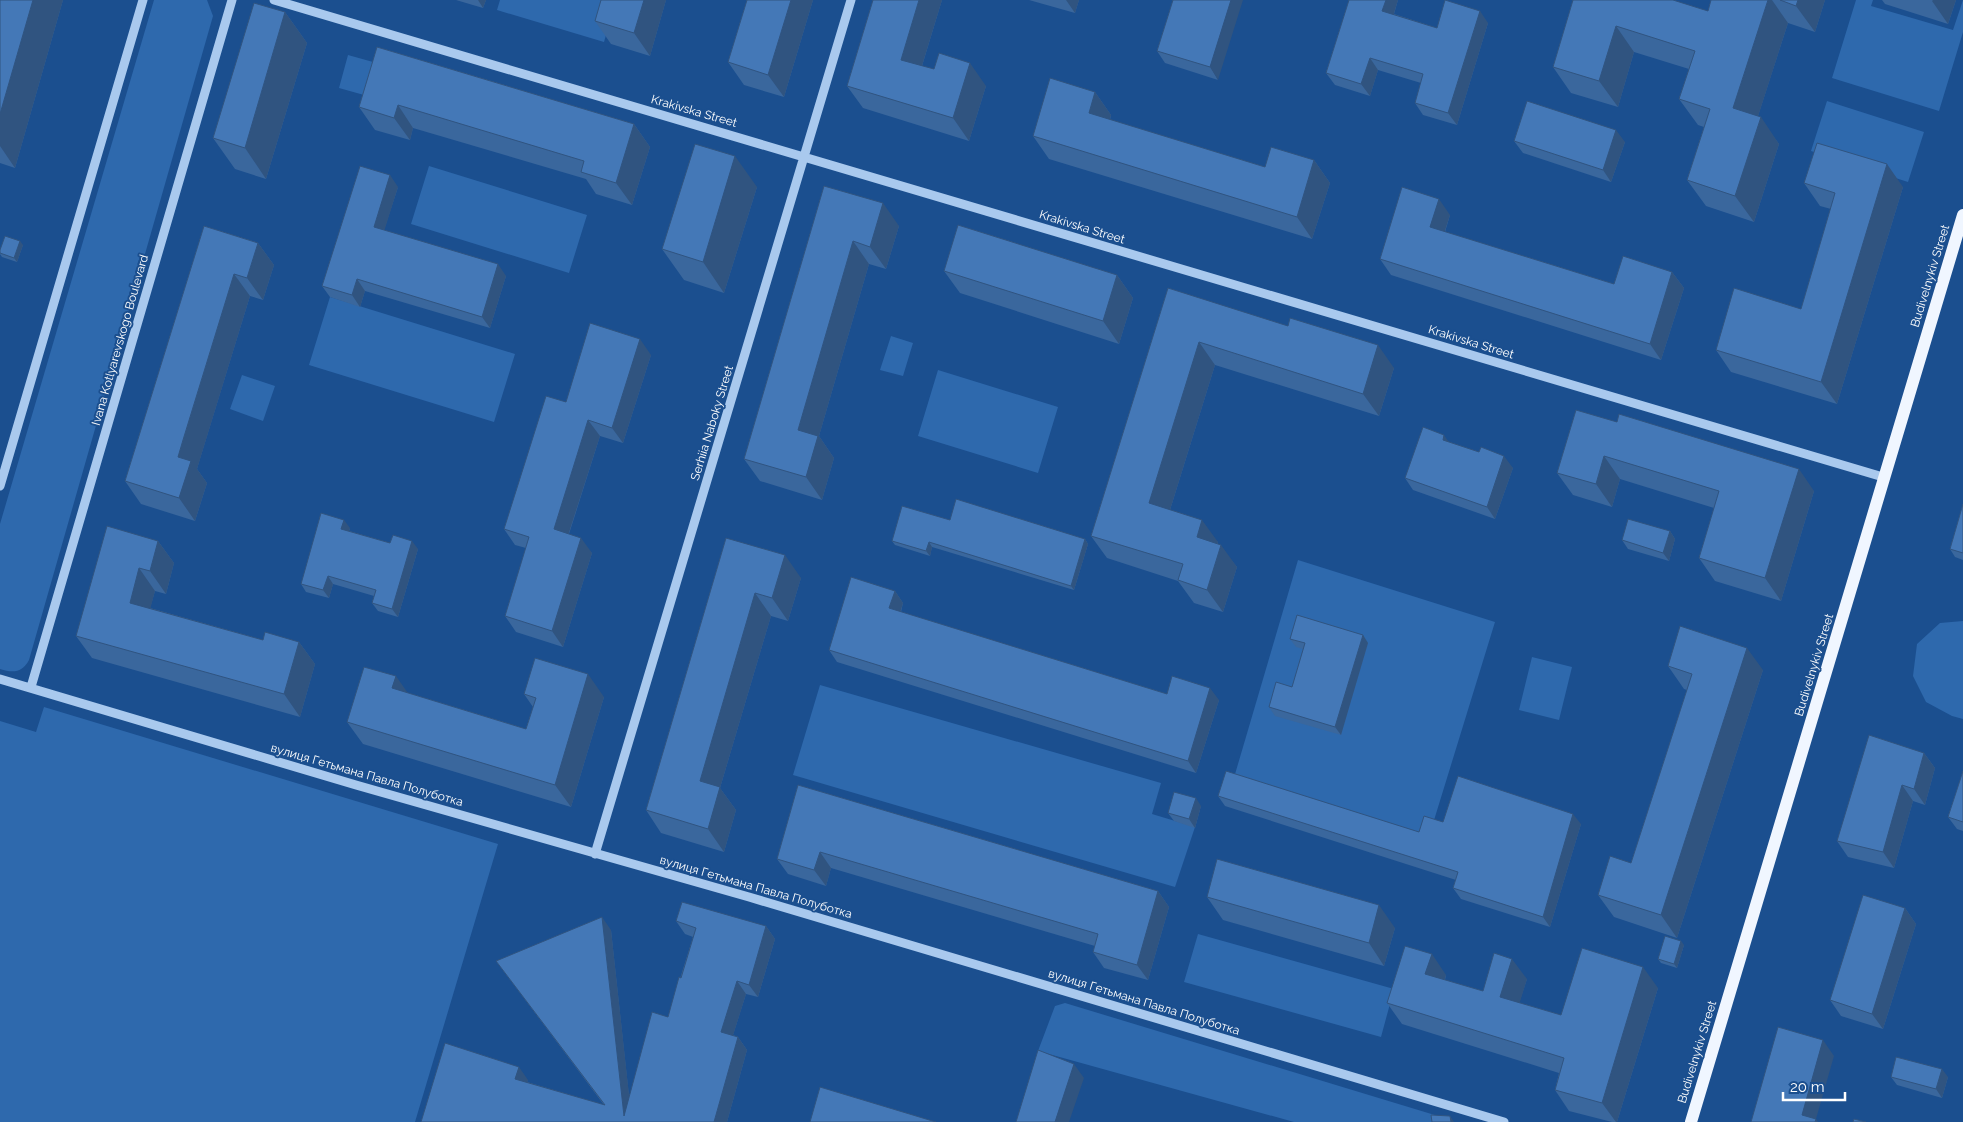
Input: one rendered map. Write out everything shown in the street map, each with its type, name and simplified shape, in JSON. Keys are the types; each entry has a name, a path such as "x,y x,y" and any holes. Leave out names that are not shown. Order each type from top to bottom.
{"main road":[{"name":"Budivelnykiv Street","path":"1691,1122 1963,215"}],"street":[{"path":"0,486 143,0"},
{"name":"Ivana Kotlyarevskogo Boulevard","path":"31,687 232,0"},
{"name":"Krakivska Street","path":"274,0 1883,477"},
{"name":"Serhiia Naboky Street","path":"595,854 851,0"},
{"name":"вулиця Гетьмана Павла Полуботка","path":"0,679 356,785 688,880 1504,1122"}],"shaded area":[{"path":"154,0 207,0 213,16 29,660 17,671 0,669 0,524"},
{"path":"500,0 616,0 604,42 497,10"},
{"path":"1856,0 1873,0 1871,6 1953,30 1963,0 1963,32 1939,111 1832,78"},
{"path":"348,55 373,62 364,95 339,88"},
{"path":"1827,101 1924,132 1908,182 1811,151"},
{"path":"429,166 587,215 569,273 411,224"},
{"path":"330,297 515,354 494,422 309,365"},
{"path":"891,336 913,343 903,376 880,370"},
{"path":"938,370 1058,407 1038,473 918,436"},
{"path":"242,375 275,386 263,421 230,409"},
{"path":"1298,560 1495,622 1427,843 1233,781"},
{"path":"1963,621 1963,719 1952,716 1926,702 1913,676 1917,644 1940,623"},
{"path":"1532,657 1572,667 1559,720 1519,710"},
{"path":"820,685 1161,783 1152,814 1195,827 1175,887 793,775"},
{"path":"44,707 498,844 415,1122 0,1122 0,721 36,732"},
{"path":"1198,934 1394,989 1381,1037 1184,982"},
{"path":"1065,1003 1438,1116 1438,1122 1294,1122 1038,1051 1055,1006"}],"building":[{"path":"0,0 33,0 0,114"},
{"path":"601,0 644,0 634,33 595,21"},
{"path":"747,0 791,0 768,75 728,62"},
{"path":"873,0 919,0 901,60 934,69 939,53 970,63 953,118 847,86"},
{"path":"1173,0 1231,0 1210,67 1157,51"},
{"path":"1349,0 1386,0 1382,11 1437,28 1445,0 1480,11 1448,113 1415,103 1423,74 1370,58 1361,84 1326,73"},
{"path":"1573,0 1673,0 1708,11 1711,0 1768,0 1733,108 1761,117 1735,196 1687,180 1710,109 1679,99 1695,51 1616,26 1599,81 1553,67"},
{"path":"1780,0 1798,0 1796,6"},
{"path":"254,3 285,12 245,148 213,138"},
{"path":"377,47 634,124 616,183 581,172 584,161 398,105 394,118 359,107"},
{"path":"1050,78 1095,92 1089,113 1265,167 1271,147 1314,160 1297,217 1033,136"},
{"path":"1527,101 1616,130 1603,170 1514,141"},
{"path":"1817,143 1887,164 1821,382 1716,350 1734,288 1801,309 1835,193 1804,183"},
{"path":"695,144 735,156 703,262 662,249"},
{"path":"360,166 390,175 374,227 498,264 482,317 357,279 352,295 322,286"},
{"path":"824,186 883,203 870,247 853,241 798,430 818,436 806,477 744,459"},
{"path":"1402,187 1439,199 1430,227 1614,284 1623,256 1672,272 1650,344 1380,259"},
{"path":"958,225 1117,275 1103,321 944,271"},
{"path":"204,226 258,243 247,278 234,274 178,457 191,461 179,498 125,481"},
{"path":"5,236 20,241 14,258 0,253"},
{"path":"1168,288 1288,326 1290,318 1378,345 1363,394 1199,342 1149,503 1202,520 1197,537 1221,545 1207,590 1178,580 1183,564 1091,536"},
{"path":"590,323 640,339 612,428 588,420 554,529 581,538 552,631 505,616 529,537 504,529 546,396 566,402"},
{"path":"1576,410 1617,422 1619,414 1799,469 1765,578 1699,558 1719,491 1604,456 1596,484 1557,473"},
{"path":"1423,427 1444,435 1443,440 1479,452 1481,447 1504,456 1487,507 1405,478"},
{"path":"956,499 1085,539 1071,586 929,542 926,551 892,541 902,506 950,520"},
{"path":"1963,504 1963,553 1950,549"},
{"path":"321,513 344,520 341,529 390,543 393,535 412,541 392,609 372,603 376,590 328,576 323,590 301,584"},
{"path":"1628,519 1670,531 1663,553 1622,540"},
{"path":"107,526 158,541 150,571 139,568 130,603 263,640 265,632 299,642 284,694 76,636"},
{"path":"726,538 785,555 772,598 755,593 700,781 720,787 708,829 646,810"},
{"path":"851,577 895,591 889,608 1167,694 1172,676 1210,688 1188,761 829,650"},
{"path":"1297,615 1363,635 1335,727 1269,707 1276,682 1292,687 1305,643 1290,639"},
{"path":"1680,626 1747,648 1661,915 1598,895 1610,856 1631,863 1692,674 1668,666"},
{"path":"535,658 588,674 555,785 347,722 364,667 396,676 392,688 526,729 536,698 524,694"},
{"path":"1869,735 1924,753 1914,789 1902,785 1883,852 1837,841"},
{"path":"1226,771 1419,832 1424,816 1443,822 1458,776 1573,814 1543,917 1453,888 1458,872 1218,796"},
{"path":"1963,771 1963,822 1948,817"},
{"path":"798,785 1158,891 1137,965 1093,952 1098,934 820,852 814,870 777,859"},
{"path":"1174,792 1196,798 1189,819 1168,813"},
{"path":"1217,859 1379,905 1369,943 1207,897"},
{"path":"1863,895 1905,908 1872,1014 1830,1000"},
{"path":"682,902 766,926 749,985 737,981 721,1032 738,1037 714,1122 421,1122 445,1043 519,1067 515,1079 605,1105 496,961 602,917 624,1116 652,1012 668,1017 679,977 681,978 696,928 676,921"},
{"path":"1665,936 1681,941 1674,964 1658,959"},
{"path":"1405,946 1432,954 1425,974 1483,991 1494,953 1512,959 1500,997 1561,1015 1582,948 1643,967 1602,1103 1555,1090 1564,1058 1387,1003"},
{"path":"1778,1027 1823,1040 1802,1115 1816,1119 1815,1122 1751,1122"},
{"path":"1038,1050 1074,1064 1055,1122 1016,1122"},
{"path":"1896,1057 1942,1069 1936,1089 1891,1077"},
{"path":"820,1087 936,1122 810,1122"},
{"path":"1431,1115 1450,1116 1451,1122 1432,1122"},
{"path":"1854,1119 1866,1122 1853,1122"}]}
